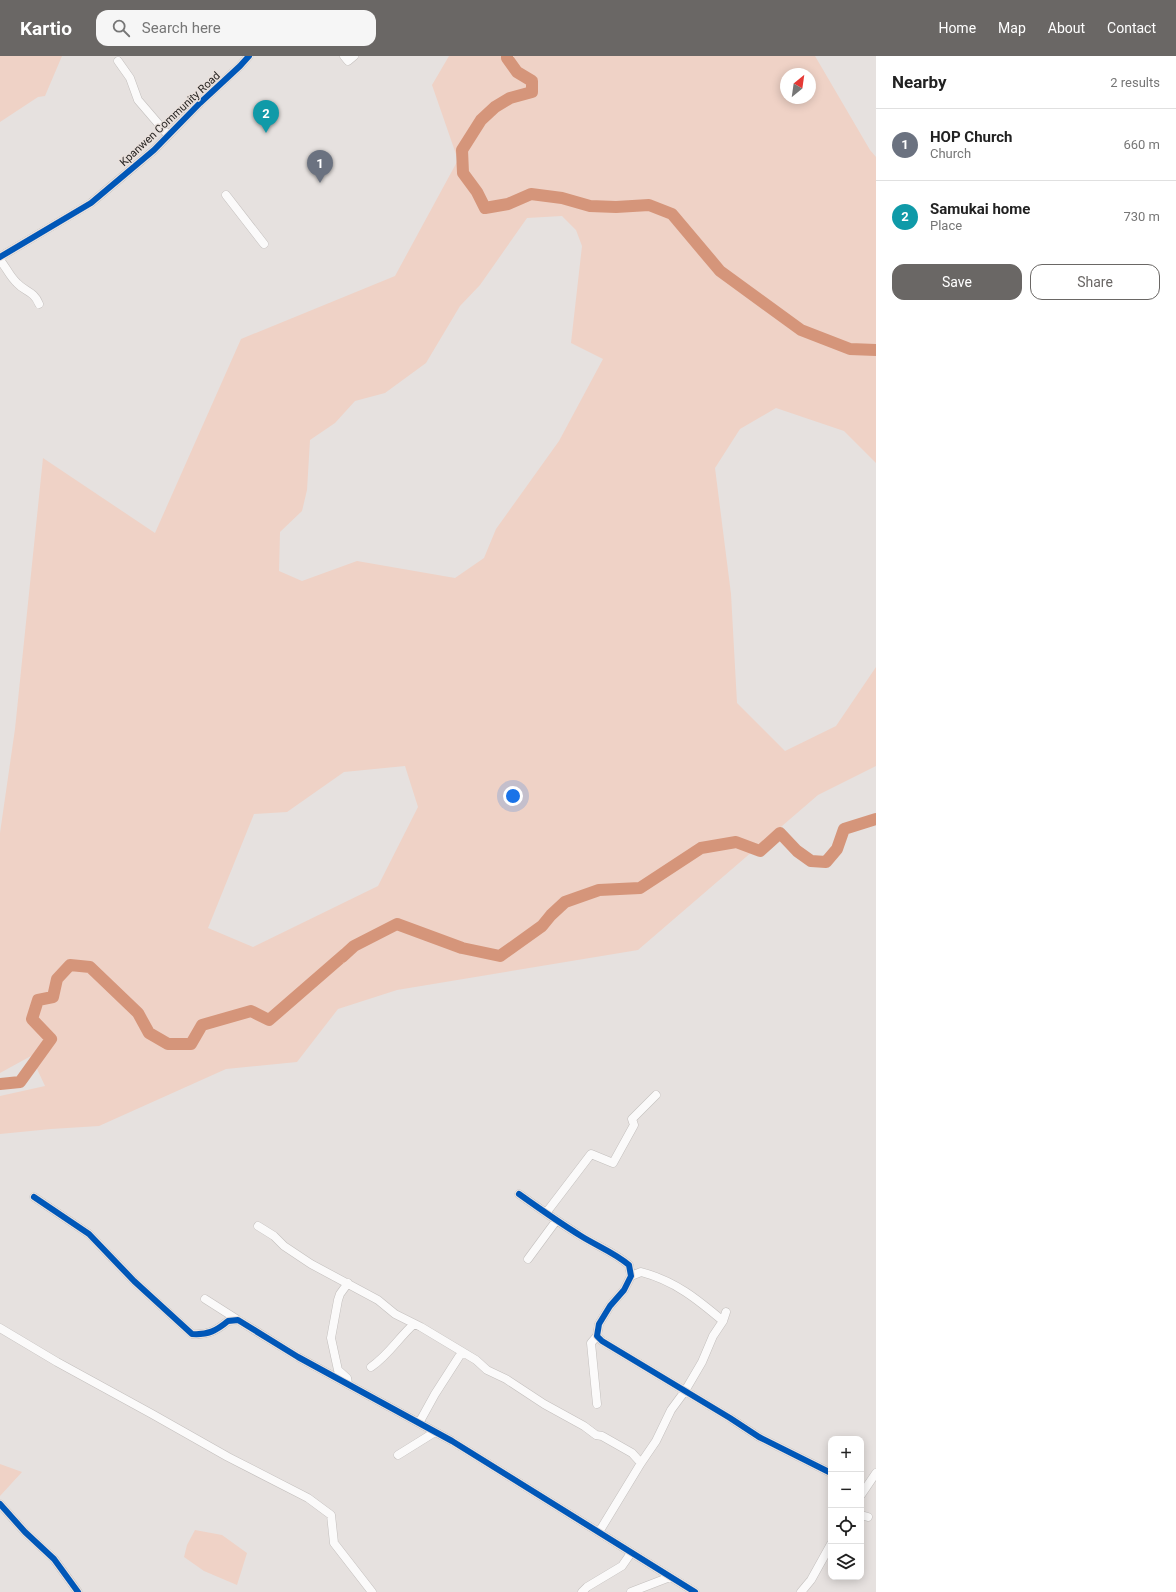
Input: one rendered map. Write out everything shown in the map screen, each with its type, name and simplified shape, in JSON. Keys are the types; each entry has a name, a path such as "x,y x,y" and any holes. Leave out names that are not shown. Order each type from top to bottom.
{"street":[{"name":"Kpanwen Community Road","path":"0,259 91,203 154,150 249,56"},
{"path":"344,56 348,61 354,56"},
{"path":"118,61 130,78 138,100 168,135"},
{"path":"226,195 264,244"},
{"path":"0,259 16,283 30,291 37,298 40,304"},
{"path":"546,1213 591,1154 613,1163 634,1125 632,1119 656,1095"},
{"path":"519,1194 556,1221 598,1246 619,1256 629,1265 631,1276 624,1290 610,1306 599,1324 597,1336 591,1342 597,1404"},
{"path":"34,1198 90,1234 134,1282 192,1334 205,1335 220,1328 228,1320 238,1320"},
{"path":"528,1259 556,1221"},
{"path":"258,1226 311,1264 378,1300 395,1314 476,1360 487,1370 506,1379 544,1404 584,1426 596,1435 602,1436 632,1453 641,1463"},
{"path":"631,1276 641,1272 659,1276 673,1283 707,1307 723,1321"},
{"path":"348,1283 340,1294 338,1300 331,1338 338,1370 347,1378 348,1384"},
{"path":"205,1299 298,1357 420,1423 695,1592"},
{"path":"599,1532 656,1441 671,1410 685,1391 702,1362 713,1336 723,1321 726,1312"},
{"path":"371,1367 392,1349 404,1333 414,1324"},
{"path":"0,1328 57,1362 228,1457 308,1498 331,1515 334,1543 372,1592"},
{"path":"597,1336 602,1341 759,1437 829,1472"},
{"path":"420,1423 435,1394 462,1352"},
{"path":"398,1455 435,1432"},
{"path":"864,1491 876,1473"},
{"path":"0,1504 25,1532 54,1559 78,1592"},
{"path":"801,1592 811,1580 828,1549"},
{"path":"582,1592 587,1587 622,1566 631,1553"},
{"path":"631,1592 670,1577"}],"shaded area":[{"path":"0,56 62,56 45,96 38,97 0,122"},
{"path":"449,56 815,56 870,150 876,157 876,463 844,431 776,408 740,429 715,468 731,594 737,703 785,751 836,726 876,667 876,766 818,795 638,950 397,990 338,1009 297,1062 226,1069 99,1126 0,1134 0,1096 45,1086 31,1056 0,1073 0,833 15,729 43,458 155,533 241,339 395,276 458,160 432,85","holes":["562,216 576,230 582,246 571,343 603,359 559,441 496,529 484,558 455,578 357,561 302,581 279,571 280,532 302,511 307,490 310,440 335,423 355,401 385,393 426,363 460,306 480,285 527,218","405,766 418,807 378,886 253,947 208,928 254,814 287,812 344,772"]},
{"path":"0,1464 22,1472 0,1496"},
{"path":"195,1530 222,1535 247,1553 237,1585 204,1571 184,1557 187,1545"}],"waterway":[{"path":"507,56 517,72 532,81 532,92 510,98 495,107 481,120 462,150 463,173 477,192 485,208 508,204 531,194 562,198 590,206 616,207 649,205 672,214 720,271 801,330 850,349 876,350"},
{"path":"342,957 354,946 397,924 462,948 500,956 542,926 565,902 599,890 640,888 701,848 736,842 760,851 780,833 797,851 811,861 826,862 837,849 844,829 876,819"},
{"path":"0,1084 20,1082 51,1039 32,1019 38,1000 53,997 57,979 70,965 90,967 138,1013 149,1033 168,1044 191,1044 202,1025 251,1011 269,1020 345,954"}],"cycle path":[{"path":"0,257 91,203 154,150 249,56"},
{"path":"519,1194 573,1231 612,1253 629,1265 631,1276 624,1290 610,1306 599,1324 597,1336 602,1341 759,1437 829,1472"},
{"path":"34,1197 89,1234 134,1281 192,1334 207,1333 216,1330 228,1321 238,1320 298,1357 452,1441 695,1592"},
{"path":"0,1504 25,1532 54,1559 78,1592"}],"place":[{"name":"Samukai home","path":"266,133"},
{"name":"HOP Church","path":"320,183"}]}
